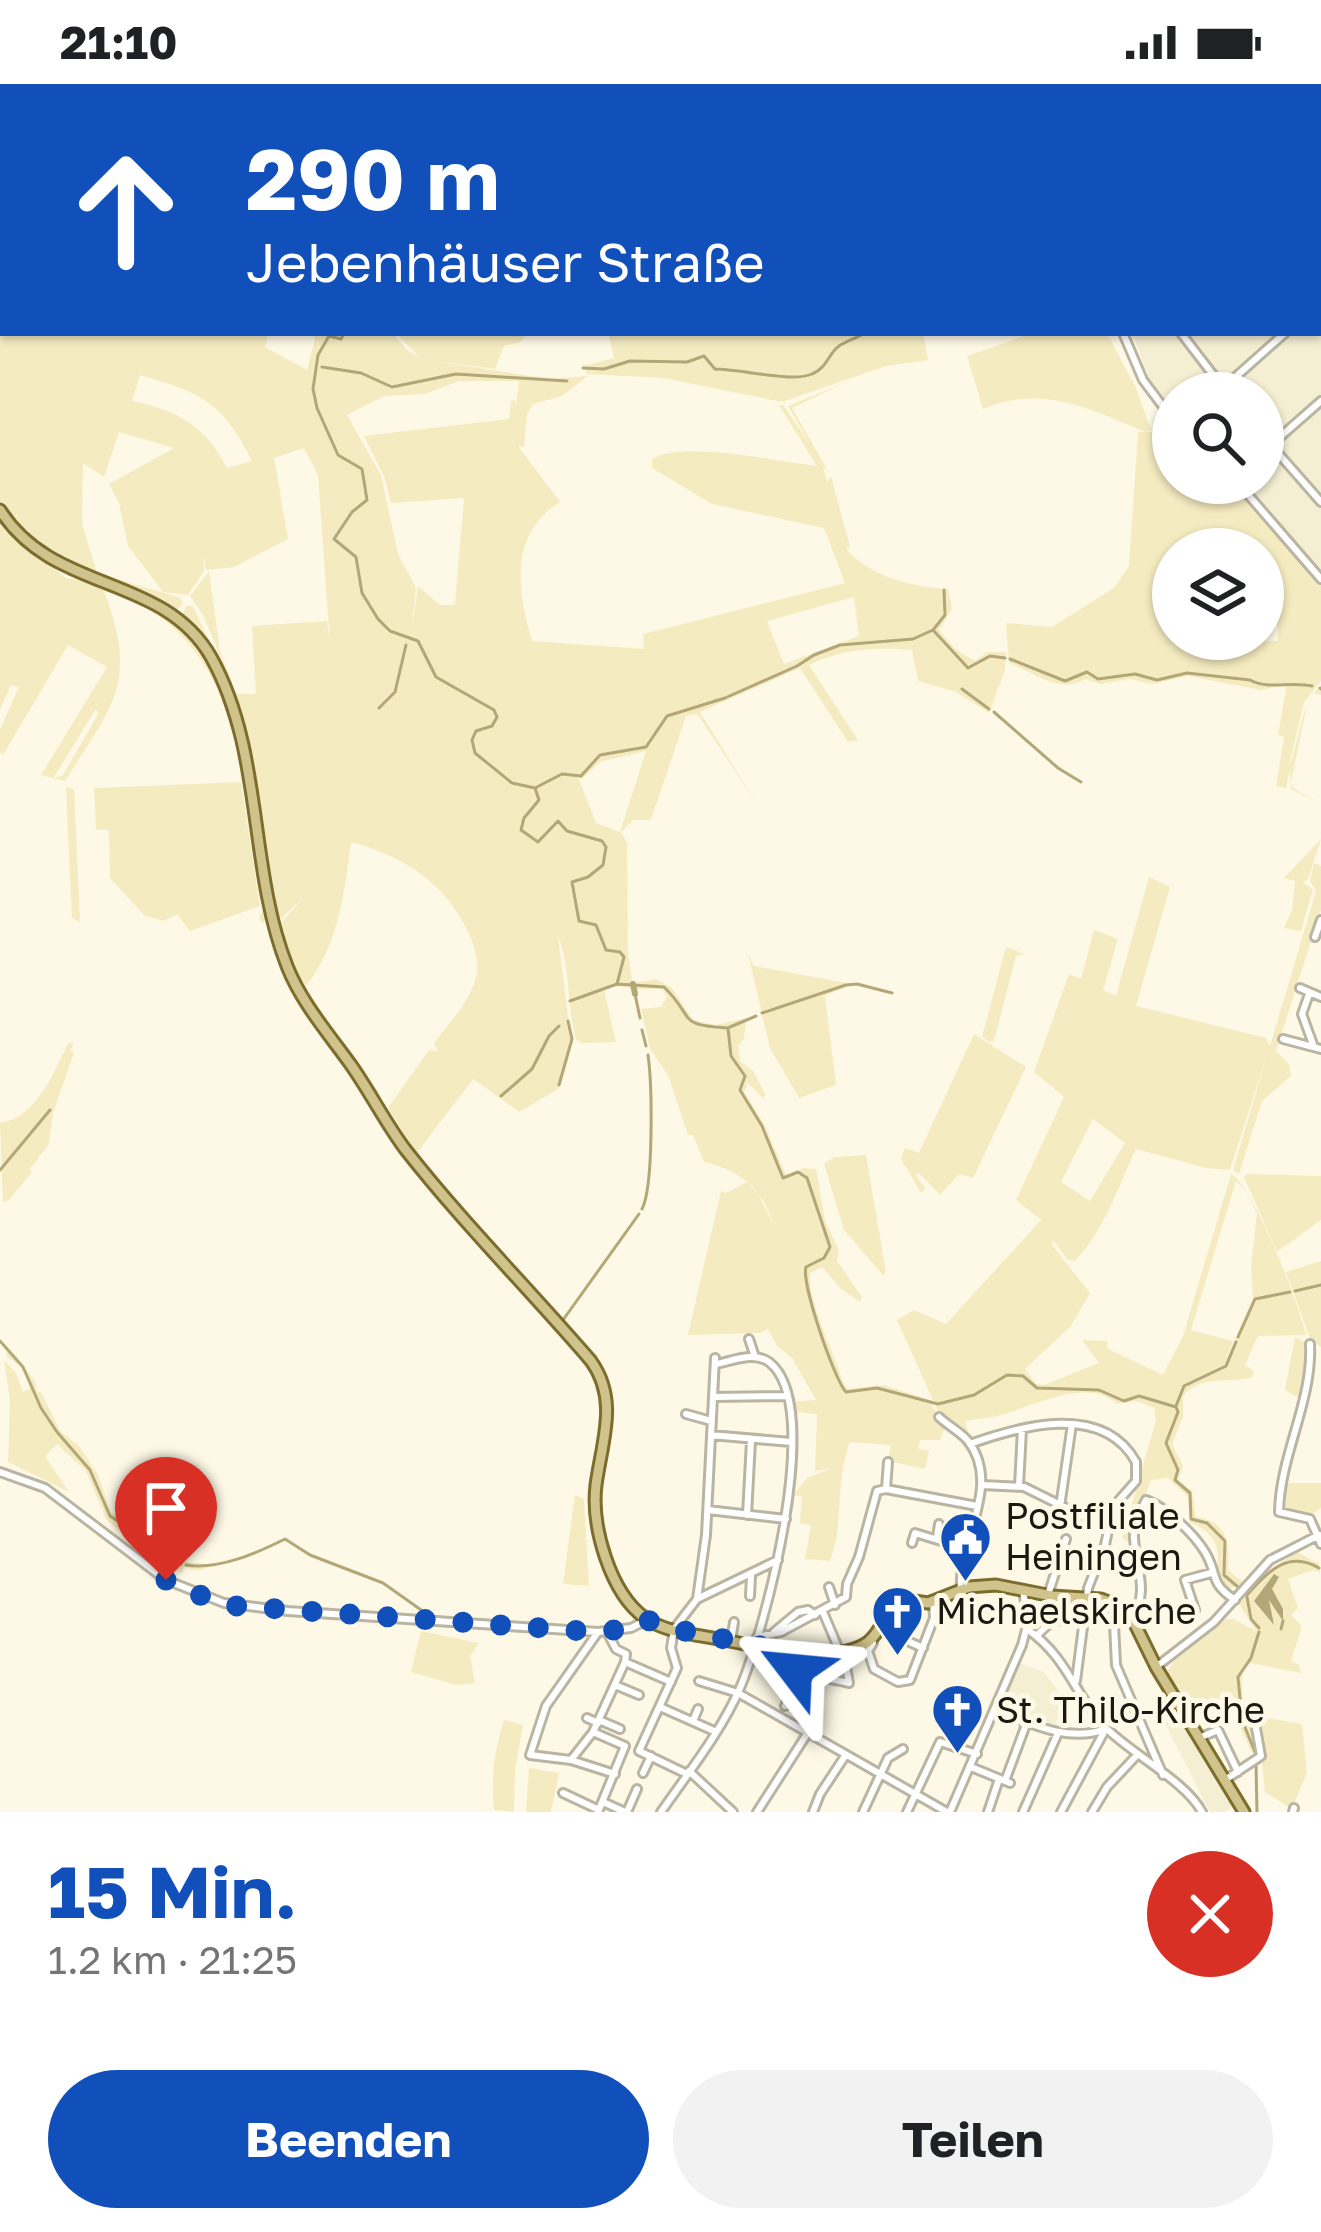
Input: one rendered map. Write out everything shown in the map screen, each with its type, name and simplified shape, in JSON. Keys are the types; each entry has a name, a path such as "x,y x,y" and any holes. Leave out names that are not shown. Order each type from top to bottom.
{"main road":[{"path":"0,510 30,544 57,564 159,604 190,630 211,657 250,775 279,944 300,994 407,1151 591,1361 604,1382 607,1419 595,1503 613,1573 634,1608 647,1620 730,1641 756,1641 780,1650 841,1650 861,1646 901,1599 933,1602 961,1590 993,1585 1114,1602 1131,1616 1156,1667 1244,1812"}],"street":[{"path":"1124,336 1152,392"},
{"path":"1183,336 1211,372"},
{"path":"1244,372 1282,336"},
{"path":"1284,434 1321,401"},
{"path":"1284,460 1321,502"},
{"path":"1256,504 1321,579"},
{"path":"1315,937 1321,920"},
{"path":"1300,988 1321,997"},
{"path":"1310,994 1302,1014 1317,1048"},
{"path":"1283,1039 1317,1048"},
{"path":"749,1339 754,1357"},
{"path":"1156,1667 1187,1646 1270,1560 1320,1538 1310,1519 1279,1512 1282,1479 1310,1370 1310,1344"},
{"path":"662,1812 738,1693 778,1560 791,1442 787,1396 771,1363 754,1357 715,1361 708,1510 697,1599"},
{"path":"714,1397 787,1396"},
{"path":"686,1414 711,1421"},
{"path":"939,1417 970,1444 982,1485 959,1570 961,1590"},
{"path":"970,1444 1022,1430 1072,1424 1112,1435 1136,1462 1136,1480 1116,1501 1085,1598 1076,1681"},
{"path":"1060,1507 1072,1424"},
{"path":"1018,1486 1022,1430"},
{"path":"710,1435 791,1442"},
{"path":"747,1515 752,1439"},
{"path":"886,1490 889,1462"},
{"path":"0,1472 45,1488 166,1580 224,1603 602,1632 647,1620"},
{"path":"982,1485 1018,1486 1109,1529"},
{"path":"756,1641 846,1597 877,1491 978,1506"},
{"path":"1131,1616 1139,1607 1141,1588 1134,1534 1146,1500 1164,1510 1202,1546 1215,1585 1235,1600"},
{"path":"708,1510 786,1520"},
{"path":"937,1538 939,1524"},
{"path":"915,1533 965,1548"},
{"path":"1048,1595 1066,1539"},
{"path":"733,1812 688,1772 639,1751 676,1668 670,1648 674,1629 697,1599 778,1560"},
{"path":"1183,1613 1194,1607 1185,1580 1211,1573"},
{"path":"750,1596 751,1576"},
{"path":"829,1587 835,1605"},
{"path":"699,1681 738,1693 948,1812 1028,1629 1022,1590"},
{"path":"923,1648 876,1633 868,1654 874,1669 902,1683 913,1677 934,1618 933,1602"},
{"path":"1114,1602 1116,1665 1156,1764 1163,1775 1193,1796 1202,1812"},
{"path":"780,1650 788,1666 849,1683 841,1650 819,1614"},
{"path":"1036,1636 1053,1620 1082,1621"},
{"path":"730,1641 734,1622"},
{"path":"1028,1629 1064,1662 1106,1729 1156,1764"},
{"path":"571,1760 593,1732 625,1663 626,1654 602,1632"},
{"path":"602,1632 546,1706 530,1755 571,1760 615,1774"},
{"path":"625,1663 671,1682"},
{"path":"785,1706 800,1671"},
{"path":"615,1684 639,1695"},
{"path":"660,1707 714,1731"},
{"path":"693,1721 698,1709"},
{"path":"996,1710 1058,1733 1090,1734 1106,1729"},
{"path":"1225,1780 1262,1756 1253,1717"},
{"path":"586,1718 620,1730"},
{"path":"988,1812 1027,1722"},
{"path":"1061,1812 1106,1729"},
{"path":"1199,1738 1218,1730 1238,1772"},
{"path":"593,1732 625,1746 600,1808"},
{"path":"1023,1812 1058,1733"},
{"path":"757,1812 807,1734"},
{"path":"907,1812 940,1742 977,1754"},
{"path":"863,1812 888,1758 903,1749"},
{"path":"1092,1812 1107,1787 1138,1754"},
{"path":"643,1773 651,1756"},
{"path":"813,1812 845,1756"},
{"path":"971,1767 1005,1781"},
{"path":"563,1793 600,1808 626,1812 637,1789"}],"shaded area":[{"path":"0,336 267,336 265,347 307,370 314,336 395,336 419,357 399,336 525,336 504,346 495,369 434,361 550,379 588,376 562,396 533,404 527,415 524,447 518,446 560,502 532,530 521,564 532,641 644,649 643,634 845,583 824,528 712,504 652,468 652,459 708,452 817,466 779,405 810,444 788,406 847,382 792,408 829,473 823,466 827,482 831,476 850,547 846,549 867,567 893,579 948,589 952,609 939,630 955,649 975,661 987,652 1006,652 1005,670 989,713 956,692 918,681 912,650 859,650 809,665 858,740 848,742 800,668 700,712 757,804 700,718 686,716 651,820 633,820 621,832 627,843 633,988 604,990 616,1042 581,1043 576,1039 558,936 571,1040 558,1089 519,1112 473,1079 416,1154 388,1108 429,1050 438,1051 434,1043 472,989 477,964 470,936 450,902 422,875 389,855 351,842 338,918 326,953 306,986 298,975 383,1108 322,1020 297,974 286,950 278,924 283,931 282,922 303,898 282,918 275,916 270,869 222,677 181,618 186,606 193,606 235,694 256,694 252,626 327,621 330,642 318,475 304,448 274,458 288,539 234,567 206,570 203,555 204,571 188,595 163,592 128,546 119,503 109,484 174,448 119,432 104,477 83,463 82,524 97,573 181,598 183,604 175,612 63,565 26,538 0,506","holes":["140,375 179,387 208,403 231,425 252,461 227,468 210,441 188,422 132,401","459,381 519,381 516,407 515,400 511,401 509,419 364,436 384,476 391,503 464,498 455,605 440,605 418,586 411,634 416,588 398,554 381,475 347,415 384,396 425,394","854,597 859,636 784,664 767,621","646,751 620,832 596,823 577,774 581,780 600,762"]},
{"path":"609,336 924,336 928,360 886,366 782,402 663,378 587,374 583,366 614,358"},
{"path":"1024,336 1109,336 1136,388 1151,430 1145,432 1085,408 1045,399 983,409 967,356"},
{"path":"1133,336 1321,336 1321,570 1263,504 1284,504 1284,372 1152,372 1152,385"},
{"path":"1138,432 1152,432 1152,504 1253,504 1265,515 1264,524 1266,520 1273,528 1152,528 1152,660 1284,660 1284,541 1321,583 1321,681 1304,702 1289,765 1307,707 1291,782 1293,788 1321,804 1291,789 1290,770 1286,788 1276,786 1287,684 1261,690 1188,676 1152,684 1130,679 1100,684 1085,679 1066,685 1009,663 1006,623 1052,627 1114,588 1129,566"},
{"path":"0,513 18,538 66,578 76,580 68,572 147,601 180,624 206,657 225,696 249,785 268,913 263,923 259,920 264,905 251,811 229,718 211,675 185,639 150,610 104,591 119,649 116,692 65,781 55,778 63,775 99,713 95,710 54,778 41,775 107,667 68,645 3,755 0,729 19,687 11,685 0,710"},
{"path":"209,571 220,651 234,689 203,615 190,596"},
{"path":"241,782 260,906 190,931 177,914 164,921 145,916 110,878 109,830 96,830 94,788"},
{"path":"66,787 74,789 80,922 72,918"},
{"path":"1321,839 1303,883 1313,889 1301,931 1284,928 1292,910 1295,881 1284,878"},
{"path":"1314,863 1321,866 1321,910 1276,1051 1289,1064 1291,1076 1262,1101 1239,1174 1233,1170 1268,1052 1230,1170 1136,1149 1102,1222 1075,1261 1068,1260 1053,1240 1052,1245 1090,1293 1071,1326 1025,1369 1036,1384 1044,1385 1099,1363 1082,1340 1107,1341 1108,1349 1163,1375 1183,1336 1231,1174 1240,1183 1245,1190 1236,1181 1191,1330 1233,1341 1224,1365 1253,1298 1257,1213 1247,1193 1263,1222 1274,1248 1306,1335 1258,1336 1245,1365 1254,1371 1252,1377 1199,1384 1183,1396 1183,1417 1172,1444 1183,1466 1178,1480 1192,1491 1196,1517 1214,1523 1224,1535 1228,1570 1244,1583 1229,1589 1218,1585 1213,1571 1218,1569 1213,1540 1190,1522 1188,1497 1168,1478 1151,1480 1128,1542 1122,1538 1156,1420 1154,1408 1077,1393 965,1421 967,1440 940,1416 897,1320 914,1310 946,1324 1041,1220 1016,1200 1064,1097 1034,1072 1069,974 1081,979 1094,930 1118,939 1103,990 1116,996 1149,877 1170,887 1136,1006 1266,1038 1270,1046 1316,891 1310,881","holes":["1093,1119 1125,1143 1090,1201 1061,1182"]},
{"path":"1006,947 1025,954 1016,956 990,1042 982,1037"},
{"path":"748,954 754,966 847,983 825,996 836,1085 799,1098 770,1048"},
{"path":"656,979 672,988 693,1020 715,1025 746,1018 744,1039 738,1046 740,1061 753,1071 766,1096 748,1083 744,1092 787,1177 804,1168 816,1169 825,1221 839,1250 837,1261 862,1297 860,1302 840,1288 822,1267 810,1273 817,1311 843,1382 848,1389 884,1385 930,1400 936,1413 932,1418 946,1425 940,1440 920,1440 918,1449 929,1451 925,1469 888,1461 891,1445 850,1442 830,1561 805,1559 811,1525 800,1523 802,1496 793,1495 807,1478 831,1468 815,1471 817,1414 793,1412 791,1402 816,1400 792,1358 777,1346 768,1329 688,1335 721,1191 747,1182 704,1162 693,1135 688,1135 668,1075 650,1049 641,1009 661,1007 667,997 662,989 636,989 634,983"},
{"path":"974,1034 1026,1067 973,1178 959,1174 940,1195 918,1172 926,1189 921,1193 901,1159 905,1148 919,1153"},
{"path":"69,1042 74,1044 70,1050 74,1053 53,1113 49,1144 32,1172 3,1202 0,1123 34,1103"},
{"path":"866,1155 883,1275 844,1230 824,1164 834,1157"},
{"path":"1321,1176 1321,1220 1277,1252 1244,1177"},
{"path":"1321,1261 1321,1347 1311,1341 1286,1272"},
{"path":"1295,1337 1306,1343 1307,1368 1299,1398 1285,1390"},
{"path":"8,1348 35,1381 60,1431 80,1447 98,1475 111,1512 130,1523 145,1541 154,1525 168,1519 174,1525 159,1549 206,1568 184,1567 182,1573 146,1554 106,1519 86,1471 57,1444 45,1456 69,1492 8,1462 10,1400 4,1360 16,1373 23,1392 31,1388 22,1367 6,1356"},
{"path":"1281,1483 1321,1483 1321,1508 1309,1517 1283,1509"},
{"path":"575,1495 584,1499 589,1586 563,1584"},
{"path":"1297,1552 1319,1564 1320,1573 1313,1570 1288,1579 1298,1608 1291,1615 1302,1626 1291,1661 1301,1673 1250,1663 1242,1672 1243,1715 1251,1721 1257,1752 1252,1753 1235,1716 1235,1701 1195,1723 1166,1674 1173,1662 1226,1619 1256,1631 1239,1604 1268,1571"},
{"path":"1274,1574 1279,1577 1272,1589 1283,1609 1283,1621 1269,1600 1274,1625 1254,1601"},
{"path":"421,1631 479,1643 470,1656 475,1683 456,1685 411,1672"},
{"path":"1019,1663 1044,1672 1061,1695 1055,1729 1000,1709"},
{"path":"1163,1693 1174,1702 1235,1806 1225,1812 1210,1812 1152,1698"},
{"path":"1257,1718 1302,1724 1307,1773 1292,1809 1265,1792"},
{"path":"504,1720 523,1725 514,1812 494,1810 494,1765"},
{"path":"529,1768 559,1773 551,1812 526,1812"}],"waterway":[{"path":"329,336 342,336"},
{"path":"329,336 318,355 313,389 317,408 338,455 362,469 367,500 352,512 334,539 356,557 362,593 378,619 390,631 418,641 436,677 494,710 497,717 492,726 476,731 472,740 475,753 512,783 535,788 562,774 581,776 600,755 646,747 667,716 725,698 840,645 913,639 933,630 968,668 990,656 1005,658"},
{"path":"583,368 604,369 630,361 687,362 704,356 715,369 803,376 821,368 839,346 859,336"},
{"path":"322,367 361,373 392,387 456,374 567,381"},
{"path":"69,574 105,587"},
{"path":"933,630 945,615 944,590"},
{"path":"379,708 395,692 406,645"},
{"path":"1010,659 1065,681 1087,672 1098,679 1135,674 1157,680 1187,673 1312,686"},
{"path":"218,682 239,747"},
{"path":"962,689 989,709"},
{"path":"994,712 1081,782"},
{"path":"535,788 539,800 524,818 521,830 538,842 558,821 567,831 602,841 606,847 603,865 572,882 579,921 596,925 606,950 624,957 617,984 664,987 693,1022 728,1028 731,1056 745,1076 740,1090 762,1126 783,1178 798,1172 807,1178 830,1247 824,1258 806,1267 806,1277 827,1352 846,1392 877,1388 938,1404 974,1395 1007,1375 1023,1376 1037,1388 1099,1390 1124,1401 1139,1396 1176,1407 1166,1443 1178,1470 1175,1480 1190,1493 1191,1519 1207,1523 1225,1541 1224,1575 1238,1587"},
{"path":"570,1001 617,984"},
{"path":"633,984 635,994"},
{"path":"762,1013 846,985 892,993"},
{"path":"635,994 640,1018"},
{"path":"730,1027 756,1016"},
{"path":"559,1085 572,1039 568,1021"},
{"path":"501,1096 532,1069 559,1026"},
{"path":"642,1030 646,1046"},
{"path":"642,1209 650,1158 648,1055"},
{"path":"0,1170 50,1110"},
{"path":"563,1320 639,1214"},
{"path":"1295,1291 1321,1285"},
{"path":"1238,1337 1255,1299 1290,1292"},
{"path":"0,1341 23,1367 57,1432 90,1470 110,1516 139,1543 181,1564"},
{"path":"1176,1406 1184,1386 1226,1366 1236,1342"},
{"path":"186,1565 224,1563 285,1539 310,1555 383,1583 424,1612"},
{"path":"1247,1595 1271,1571 1288,1562 1319,1568"},
{"path":"1247,1597 1251,1619 1259,1628"},
{"path":"1281,1629 1283,1621"},
{"path":"1255,1752 1242,1720 1238,1677 1251,1658 1259,1632"},
{"path":"1256,1763 1257,1812"}],"place":[{"name":"Postfiliale Heiningen","path":"966,1583"},
{"name":"Michaelskirche","path":"897,1657"},
{"name":"St. Thilo-Kirche","path":"957,1756"}],"route":[{"path":"166,1580 224,1603 288,1611 598,1632 631,1628 647,1620 780,1650 781,1658 795,1670"}]}
